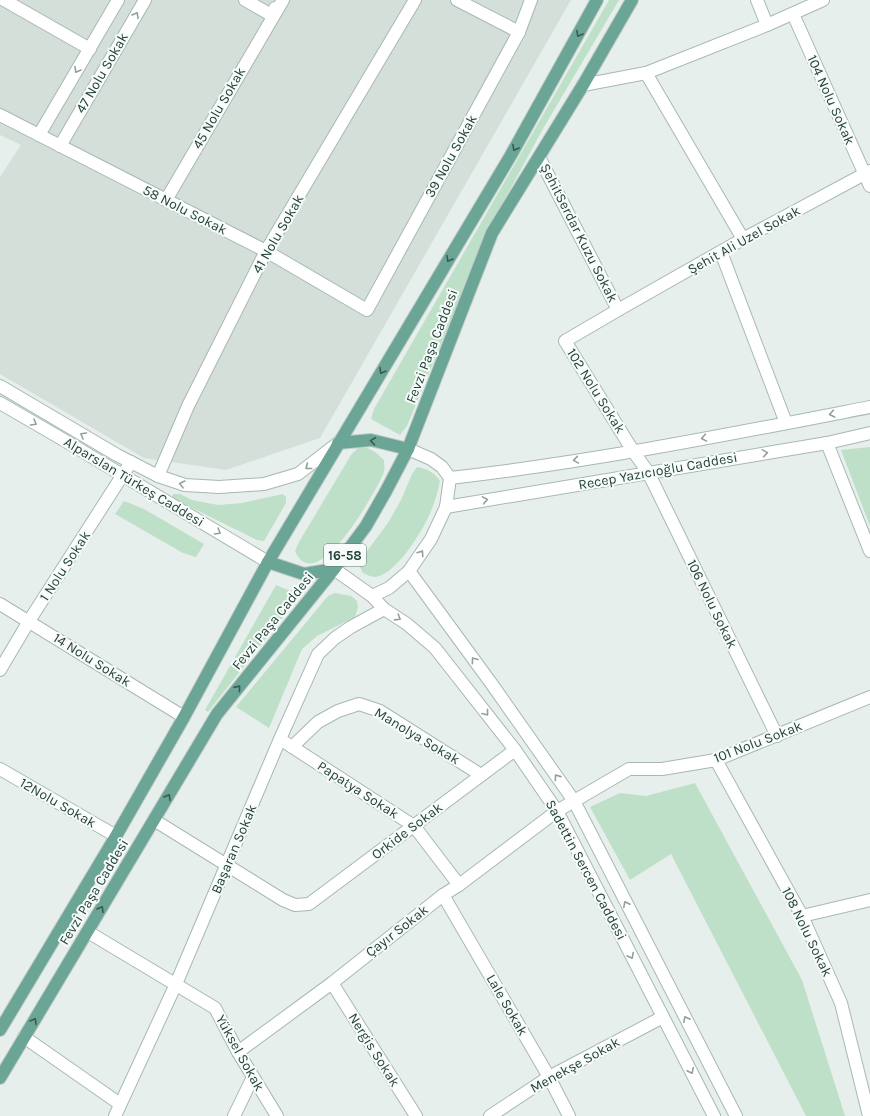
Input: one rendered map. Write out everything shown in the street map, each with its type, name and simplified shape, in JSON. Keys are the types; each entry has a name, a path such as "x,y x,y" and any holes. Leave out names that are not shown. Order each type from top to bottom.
{"main road":[{"name":"Fevzi Paşa Caddesi","path":"0,1030 116,836 184,717 268,562 511,155 597,0"},
{"name":"Fevzi Paşa Caddesi","path":"0,1078 216,714 334,569 366,526 408,449 492,233 583,85 632,0"},
{"path":"338,443 371,440 408,449"},
{"path":"268,562 304,574 334,569"}],"street":[{"path":"4,0 90,49"},
{"name":"47 Nolu Sokak","path":"39,135 118,0"},
{"name":"47 Nolu Sokak","path":"60,146 145,0"},
{"path":"245,0 273,16"},
{"name":"45 Nolu Sokak","path":"273,16 277,0"},
{"name":"45 Nolu Sokak","path":"166,200 283,0"},
{"name":"41 Nolu Sokak","path":"158,476 188,406 266,251 415,0"},
{"path":"457,0 520,32"},
{"name":"39 Nolu Sokak","path":"367,310 520,32 531,0"},
{"path":"757,0 767,25"},
{"path":"583,85 646,73 767,25 823,0"},
{"name":"104 Nolu Sokak","path":"793,14 867,172 870,186"},
{"path":"646,73 743,239"},
{"name":"58 Nolu Sokak","path":"0,115 266,251 367,310"},
{"name":"ŞehitSerdar Kuzu Sokak","path":"539,157 618,310"},
{"name":"Şehit Ali Uzel Sokak","path":"618,310 743,239 867,172"},
{"path":"721,252 786,423"},
{"name":"102 Nolu Sokak","path":"618,310 565,342 633,451 648,472"},
{"name":"Alparslan Türkeş Caddesi","path":"0,386 117,455 158,476 185,485 219,487 264,484 298,474 338,443"},
{"name":"Alparslan Türkeş Caddesi","path":"0,403 268,562"},
{"name":"Recep Yazıcıoğlu Caddesi","path":"450,478 501,472 633,451 870,407"},
{"name":"Recep Yazıcıoğlu Caddesi","path":"446,507 827,442 870,433"},
{"path":"827,442 870,551"},
{"path":"372,596 389,588 409,571 431,538 446,507 450,478 442,467 431,459 408,449"},
{"name":"1 Nolu Sokak","path":"0,670 29,621 131,462"},
{"name":"106 Nolu Sokak","path":"648,472 777,736"},
{"name":"Sadettin Sercen Caddesi","path":"334,569 372,596 384,609 407,624 434,648 515,750 557,811 714,1116"},
{"name":"Sadettin Sercen Caddesi","path":"409,571 491,683 574,801 736,1116"},
{"name":"14 Nolu Sokak","path":"0,604 184,717"},
{"name":"Başaran Sokak","path":"115,1116 176,984 280,739 318,654 334,638 384,609"},
{"name":"101 Nolu Sokak","path":"557,811 629,769 662,768 716,760 870,697"},
{"name":"Manolya Sokak","path":"292,747 318,722 338,711 359,704 380,711 481,775"},
{"name":"Papatya Sokak","path":"280,739 414,826 458,885"},
{"name":"Orkide Sokak","path":"227,865 283,900 295,905 309,904 515,750"},
{"name":"108 Nolu Sokak","path":"716,760 802,916 841,1003 869,1116"},
{"name":"12Nolu Sokak","path":"0,769 116,836"},
{"name":"Çayır Sokak","path":"238,1052 332,983 443,895 557,811"},
{"path":"154,820 227,865"},
{"name":"Lale Sokak","path":"443,895 549,1077 570,1116"},
{"path":"802,916 870,900"},
{"name":"Yüksel Sokak","path":"88,932 215,1008 238,1052 277,1116"},
{"name":"Nergis Sokak","path":"332,983 416,1116"},
{"name":"Menekşe Sokak","path":"490,1116 549,1077 663,1017"},
{"path":"24,1037 120,1104"},
{"path":"234,1116 253,1077"}],"shaded area":[{"path":"0,0 571,0 320,438 226,470 144,458 0,374 0,177 21,145 0,135"}],"green space":[{"path":"609,0 619,0 544,127 488,230 407,426 400,435 371,419 374,409"},
{"path":"359,447 370,449 384,460 384,471 379,483 345,537 331,552 317,562 305,562 295,551 299,542 351,455"},
{"path":"870,447 870,526 841,450"},
{"path":"417,467 430,471 440,481 432,508 422,529 408,551 391,569 382,575 374,577 363,573 358,563 388,523 401,500 412,474"},
{"path":"173,494 180,494 192,500 218,505 242,503 283,494 286,497 286,503 264,541 257,540 172,498"},
{"path":"124,501 144,509 204,544 196,557 183,553 115,514"},
{"path":"276,585 300,595 208,712 205,710"},
{"path":"335,593 351,596 357,601 358,607 355,617 317,636 302,649 269,728 236,707 328,596"},
{"path":"695,783 802,980 845,1116 806,1116 671,854 630,880 590,807 620,793 646,796"}]}
